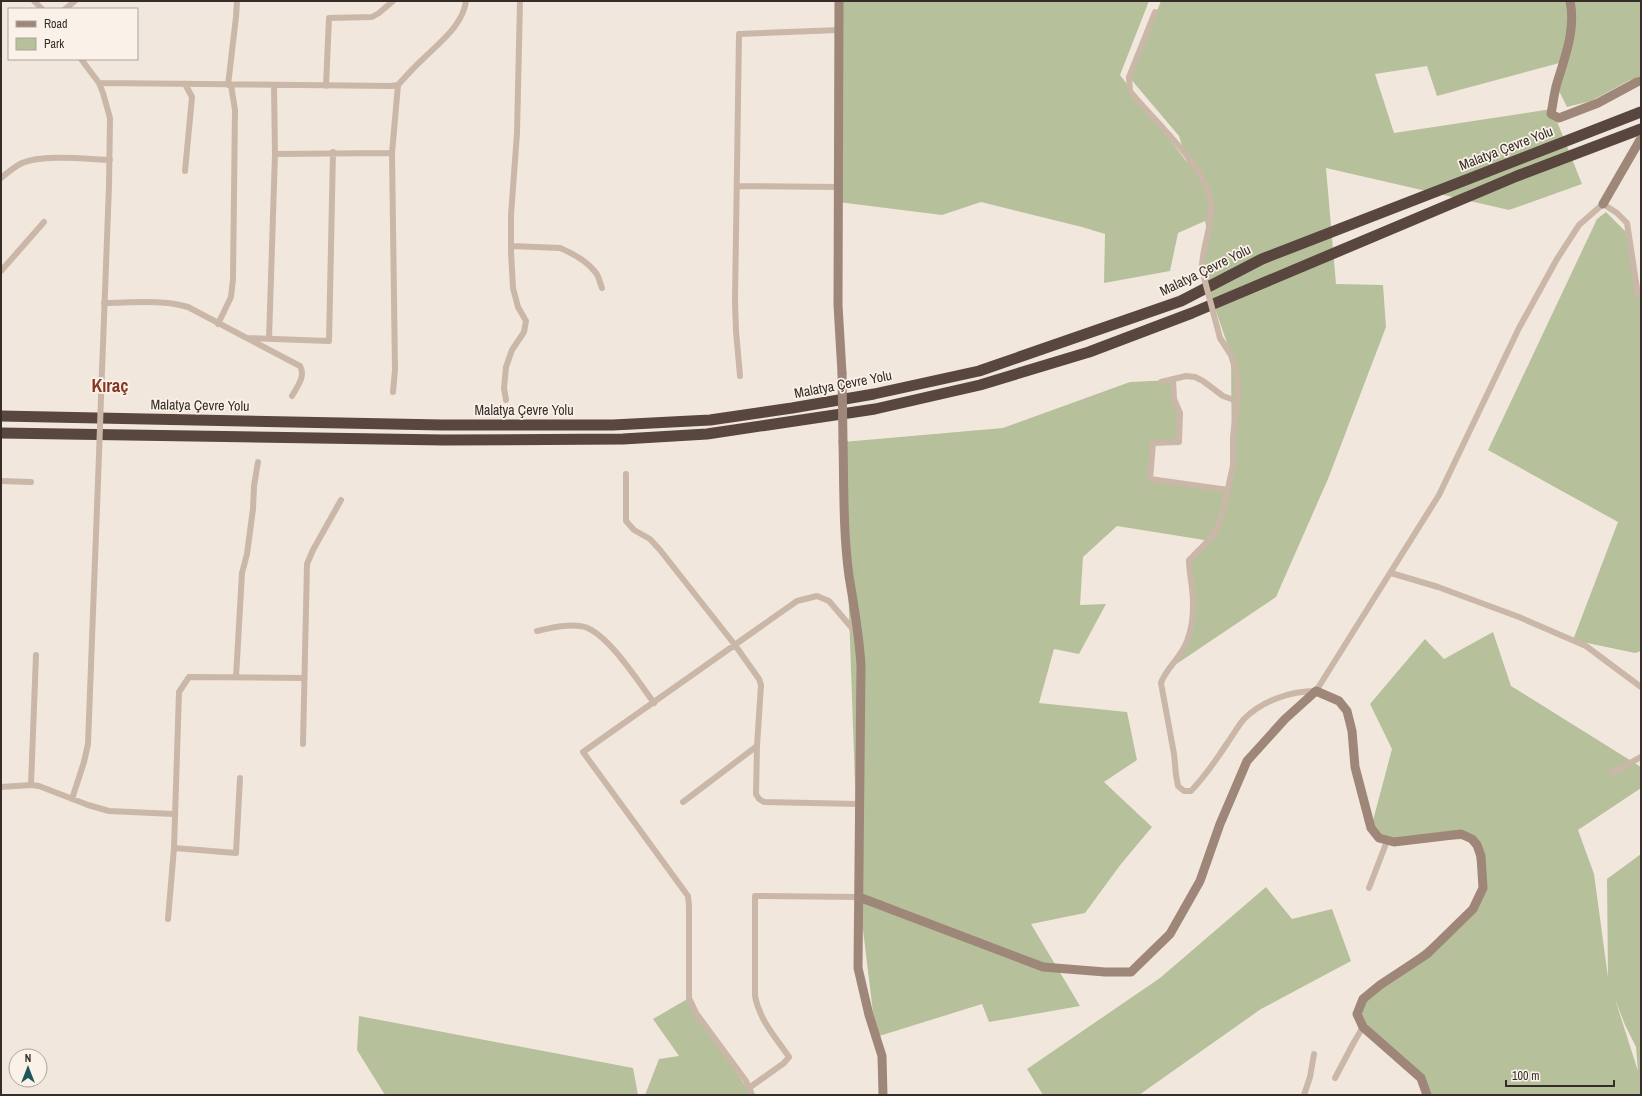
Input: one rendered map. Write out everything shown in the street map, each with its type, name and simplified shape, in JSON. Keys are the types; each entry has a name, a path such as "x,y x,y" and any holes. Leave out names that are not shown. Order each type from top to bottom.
{"highway":[{"name":"Malatya Çevre Yolu","path":"1,416 434,425 613,425 710,420 874,394 979,371 1181,301 1262,259 1641,112"},
{"name":"Malatya Çevre Yolu","path":"1,433 444,440 623,439 707,434 875,409 980,385 1089,352 1192,313 1516,176 1641,134"}],"street":[{"path":"66,8 75,1"},
{"path":"218,324 231,297 233,284 235,110 230,85 237,1"},
{"path":"326,86 329,18 372,17 379,14 393,1"},
{"path":"392,392 395,370 392,153 398,85 447,37 460,16 466,1"},
{"path":"506,400 504,388 506,367 512,350 524,332 526,321 518,308 513,288 511,246 511,215 517,133 520,1"},
{"path":"839,1 838,305 842,373 847,550 849,576 859,636 861,665 858,968 869,1015 882,1056 883,1095"},
{"path":"1570,1 1572,8 1570,38 1565,61 1556,85 1551,114 1559,118 1598,103 1641,81"},
{"path":"1154,12 1129,77 1130,91 1196,168 1206,187 1211,202 1211,218 1201,259 1202,270 1220,338 1231,354 1237,375 1237,401 1233,436 1233,465 1223,512 1215,532 1189,560 1192,590 1188,640 1181,655 1163,677 1161,683 1174,754 1178,786 1184,791 1192,791 1202,780 1243,720 1260,707 1283,695 1300,691 1316,690 1339,701 1347,711 1352,731 1355,767 1371,828 1379,838 1394,842 1461,834 1472,839 1477,845 1481,856 1483,888 1473,909 1427,954 1380,985 1363,999 1357,1014 1363,1027 1421,1078 1428,1095"},
{"path":"740,376 735,301 739,34 839,30"},
{"path":"72,799 80,779 88,744 110,160 110,118 103,93 99,83 82,60"},
{"path":"99,83 326,86 398,85"},
{"path":"185,84 192,97 185,171"},
{"path":"269,339 275,154 274,85"},
{"path":"749,1088 789,1058 762,1017 757,1006 755,996 755,896 859,897 1043,968 1105,972 1132,972 1170,934 1200,881 1220,824 1247,760 1284,719 1316,690 1390,573 1439,495 1519,328 1557,259 1579,225 1603,204 1641,134"},
{"path":"275,154 333,152 392,153"},
{"path":"247,338 329,341 333,152"},
{"path":"1,178 23,163 34,160 110,160"},
{"path":"737,186 838,187"},
{"path":"1603,204 1617,213 1627,223 1638,294"},
{"path":"1,271 44,222"},
{"path":"511,246 560,248 566,250 589,266 597,274 602,288"},
{"path":"104,303 156,302 178,304 188,307 300,366 302,369 302,375 292,396"},
{"path":"1161,382 1186,376 1195,377 1223,396 1237,401"},
{"path":"1173,380 1174,399 1180,412 1179,442 1153,443 1150,479 1228,490"},
{"path":"236,677 242,573 247,554 258,462"},
{"path":"626,474 626,521 634,530 650,539 660,550 735,645 759,679 756,794 759,799 764,802 859,804"},
{"path":"1,481 32,482"},
{"path":"303,744 307,564 313,550 341,500"},
{"path":"1390,573 1438,587 1512,614 1586,646 1641,687"},
{"path":"752,1095 749,1088 696,1013 689,998 688,896 583,752 797,601 817,596 830,601 859,636"},
{"path":"537,631 554,627 581,626 597,632 607,641 654,703"},
{"path":"32,785 36,655"},
{"path":"168,919 174,848 179,692 189,677 304,678"},
{"path":"683,802 757,746"},
{"path":"1612,773 1641,757"},
{"path":"174,848 236,853 240,778"},
{"path":"1,787 39,786 109,811 174,814"},
{"path":"1369,888 1387,841"},
{"path":"1335,1078 1363,1027"},
{"path":"1304,1095 1310,1077 1314,1054"}],"green space":[{"path":"839,1 1149,1 1120,75 1187,162 1179,136 1129,77 1161,1 1641,1 1641,78 1630,80 1591,101 1567,107 1556,85 1563,62 1437,96 1427,66 1375,74 1394,133 1552,109 1582,184 1509,210 1326,168 1336,284 1383,285 1386,327 1328,479 1276,597 1169,669 1181,655 1191,623 1189,560 1201,548 1204,540 1117,526 1083,557 1080,605 1106,604 1079,654 1054,649 1039,703 1127,712 1137,760 1104,782 1152,827 1121,864 1085,913 1031,924 1080,1006 989,1022 982,1004 876,1037 859,897 843,442 1003,428 1130,382 1173,380 1179,429 1179,442 1153,443 1150,479 1225,489 1232,472 1231,355 1202,270 1208,234 1205,221 1178,233 1170,271 1104,283 1105,234 981,202 942,215 838,202"},
{"path":"1606,212 1629,235 1641,300 1641,651 1635,653 1573,640 1618,522 1488,450 1597,219"},
{"path":"1493,632 1511,686 1641,767 1641,788 1578,830 1594,874 1608,977 1607,879 1641,854 1641,1095 1424,1095 1421,1078 1363,1027 1360,1006 1380,985 1462,919 1483,888 1472,839 1387,841 1371,828 1392,749 1370,704 1425,639 1444,659","holes":["1615,999 1625,1025 1636,1047 1638,1071"]},
{"path":"1266,887 1292,919 1332,909 1351,961 1261,1009 1139,1095 1043,1095 1027,1069 1160,978"},
{"path":"689,998 751,1095 645,1095 659,1059 679,1056 653,1019"},
{"path":"359,1016 633,1068 638,1095 385,1095 357,1050"}],"district":[{"name":"Kıraç","path":"110,385"}]}
